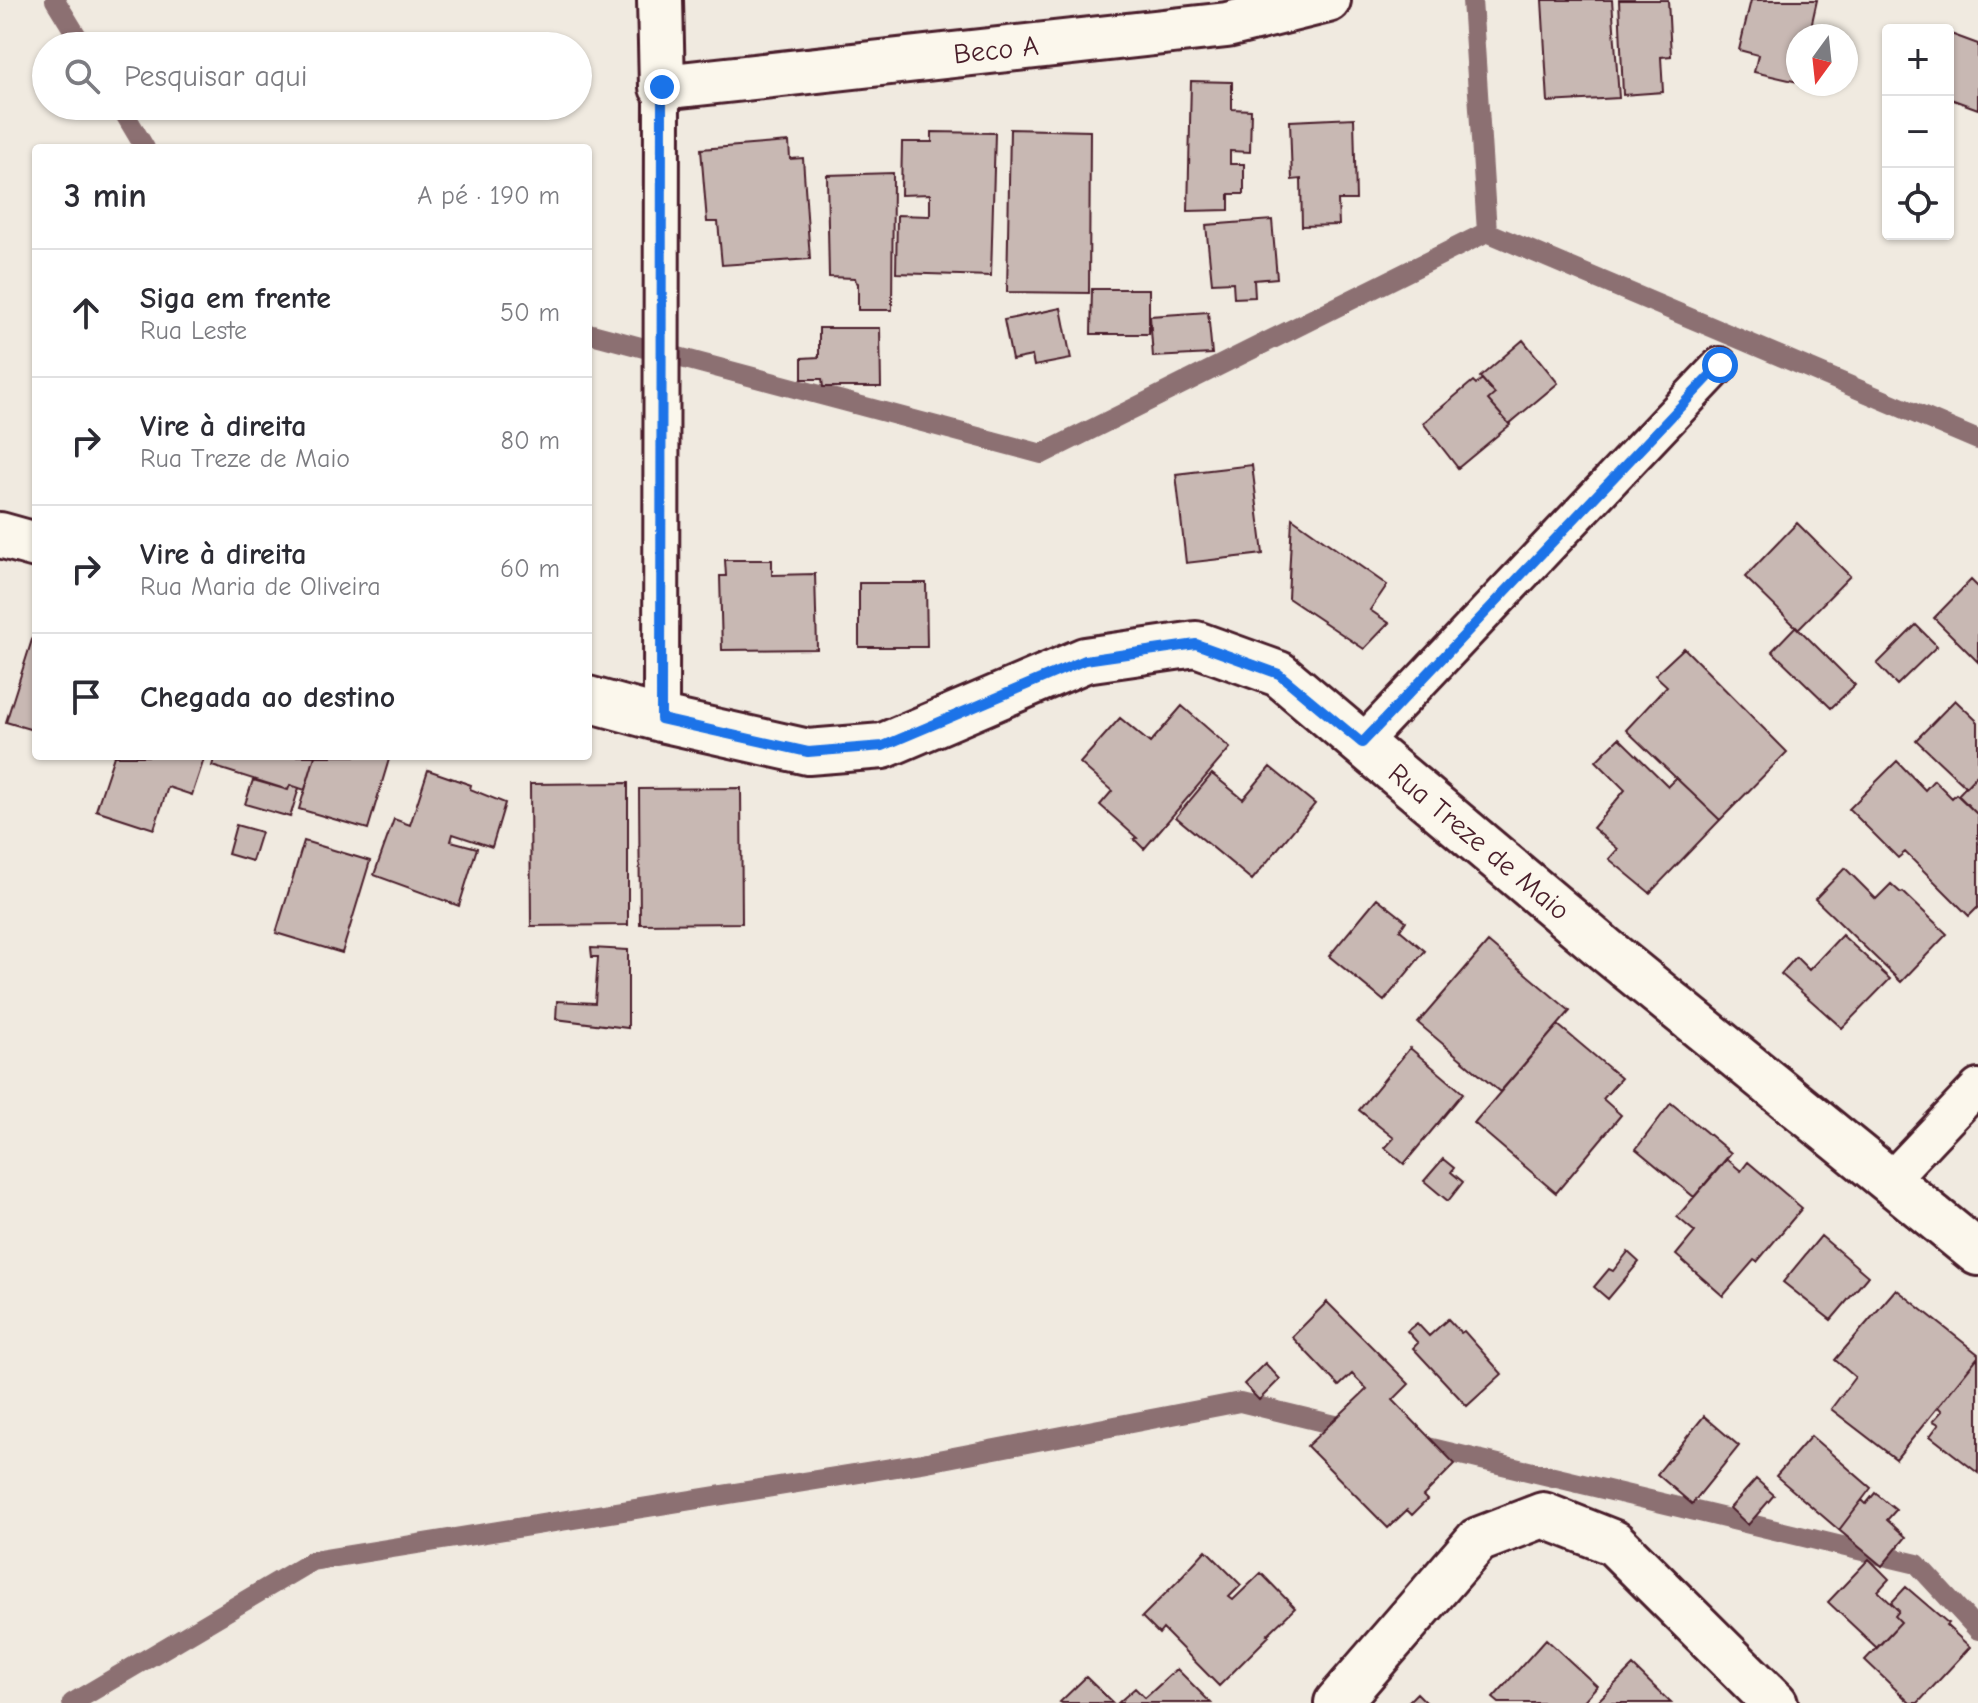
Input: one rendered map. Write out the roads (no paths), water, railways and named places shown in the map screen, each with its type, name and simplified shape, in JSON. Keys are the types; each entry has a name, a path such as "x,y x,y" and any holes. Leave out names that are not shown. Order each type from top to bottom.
{"street":[{"path":"660,0 662,87"},
{"name":"Beco A","path":"662,87 1227,25 1328,0"},
{"path":"0,535 32,544"},
{"name":"Rua Treze de Maio","path":"592,700 808,752 883,746 1085,660 1196,644 1279,674 1606,950 1978,1253"},
{"path":"1337,1703 1478,1540 1543,1515 1614,1543 1775,1703"}],"lane":[{"path":"661,719 662,87"},
{"path":"1362,743 1720,365"},
{"path":"1889,1181 1978,1087"}],"waterway":[{"path":"55,0 74,32"},
{"path":"1472,0 1487,232"},
{"path":"128,120 143,144"},
{"path":"592,334 1042,454 1487,232 1978,440"},
{"path":"72,1703 312,1561 922,1463 1240,1402 1356,1430"},
{"path":"1415,1444 1917,1564 1978,1630"}]}
